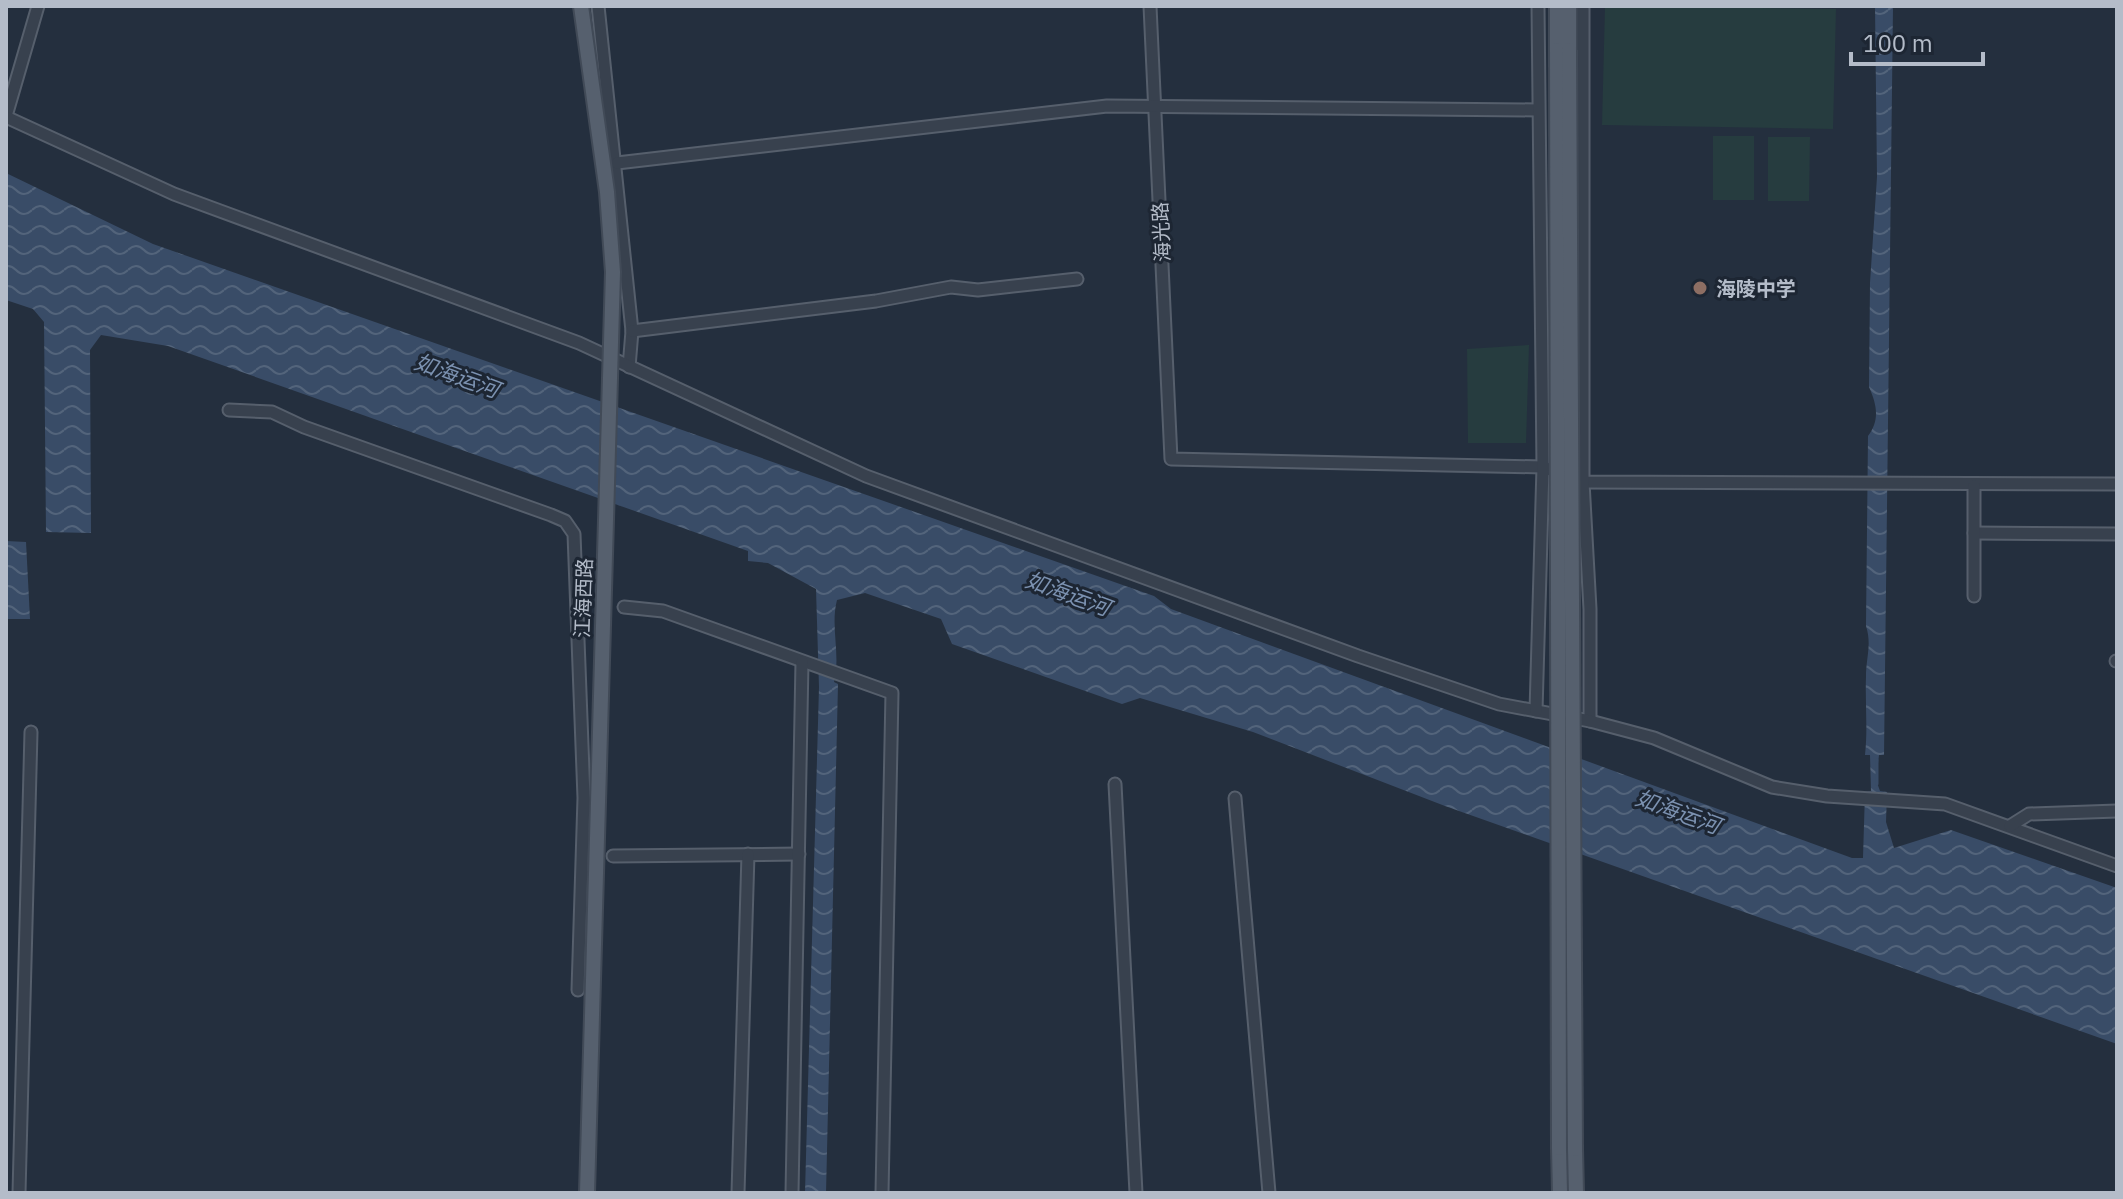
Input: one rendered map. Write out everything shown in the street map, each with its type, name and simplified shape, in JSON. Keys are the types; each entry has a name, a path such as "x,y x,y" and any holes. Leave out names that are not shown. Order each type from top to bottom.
{"main road":[{"name":"江海西路","path":"581,6 607,192 613,272 587,1193"},
{"path":"1557,6 1563,50 1576,1193"},
{"path":"1560,1193 1563,50 1569,6"}],"street":[{"path":"38,6 6,117 174,194 579,343 866,476 1358,656 1499,704 1590,721 1654,738 1772,787 1827,796 1945,804 2117,866"},
{"path":"598,6 617,163 632,331 629,367"},
{"name":"海光路","path":"1150,6 1171,459 1543,467"},
{"path":"1536,711 1543,467 1538,6"},
{"path":"1583,6 1583,482 1590,609 1590,721"},
{"path":"617,163 1107,106 1538,110"},
{"path":"632,331 876,301 951,287 978,290 1077,279"},
{"path":"229,410 272,412 304,427 551,515 571,527 574,534 584,798 578,990"},
{"path":"1543,467 1583,482 1862,486 2117,484"},
{"path":"1974,486 1974,596"},
{"path":"1974,533 2117,534"},
{"path":"624,607 663,611 892,693 882,1193"},
{"path":"792,1193 799,854 808,664"},
{"path":"19,1193 31,732"},
{"path":"1115,784 1136,1193"},
{"path":"1235,798 1269,1193"},
{"path":"2010,826 2029,814 2117,811"},
{"path":"738,1193 748,854"},
{"path":"613,856 799,854"}],"green space":[{"path":"1605,6 1836,9 1833,129 1602,125"},
{"path":"1713,136 1754,136 1754,200 1713,200"},
{"path":"1768,137 1810,137 1809,201 1768,201"},
{"path":"1529,345 1526,443 1468,443 1467,349"}],"water":[{"name":"如海运河","path":"1875,6 1893,6 1884,755 1879,755 1876,780 1880,791 1887,792 1886,822 1894,848 1951,830 2117,888 2117,1044 1445,806 1253,732 1140,698 1122,704 952,644 941,619 865,593 837,600 835,610 834,682 838,684 826,1193 805,1193 819,687 816,589 768,563 748,561 748,551 168,346 101,335 90,350 91,533 46,532 44,322 33,309 6,300 6,173 153,244 1154,596 1171,609 1852,858 1863,858 1865,792 1871,791 1870,755 1865,755 1869,645 1866,626 1868,436 1876,412 1869,387 1870,283 1877,177"},
{"path":"6,541 26,542 30,619 6,619"}],"waterway":[{"path":"1877,760 1877,784"}],"place":[{"name":"海陵中学","path":"1700,288"}]}
